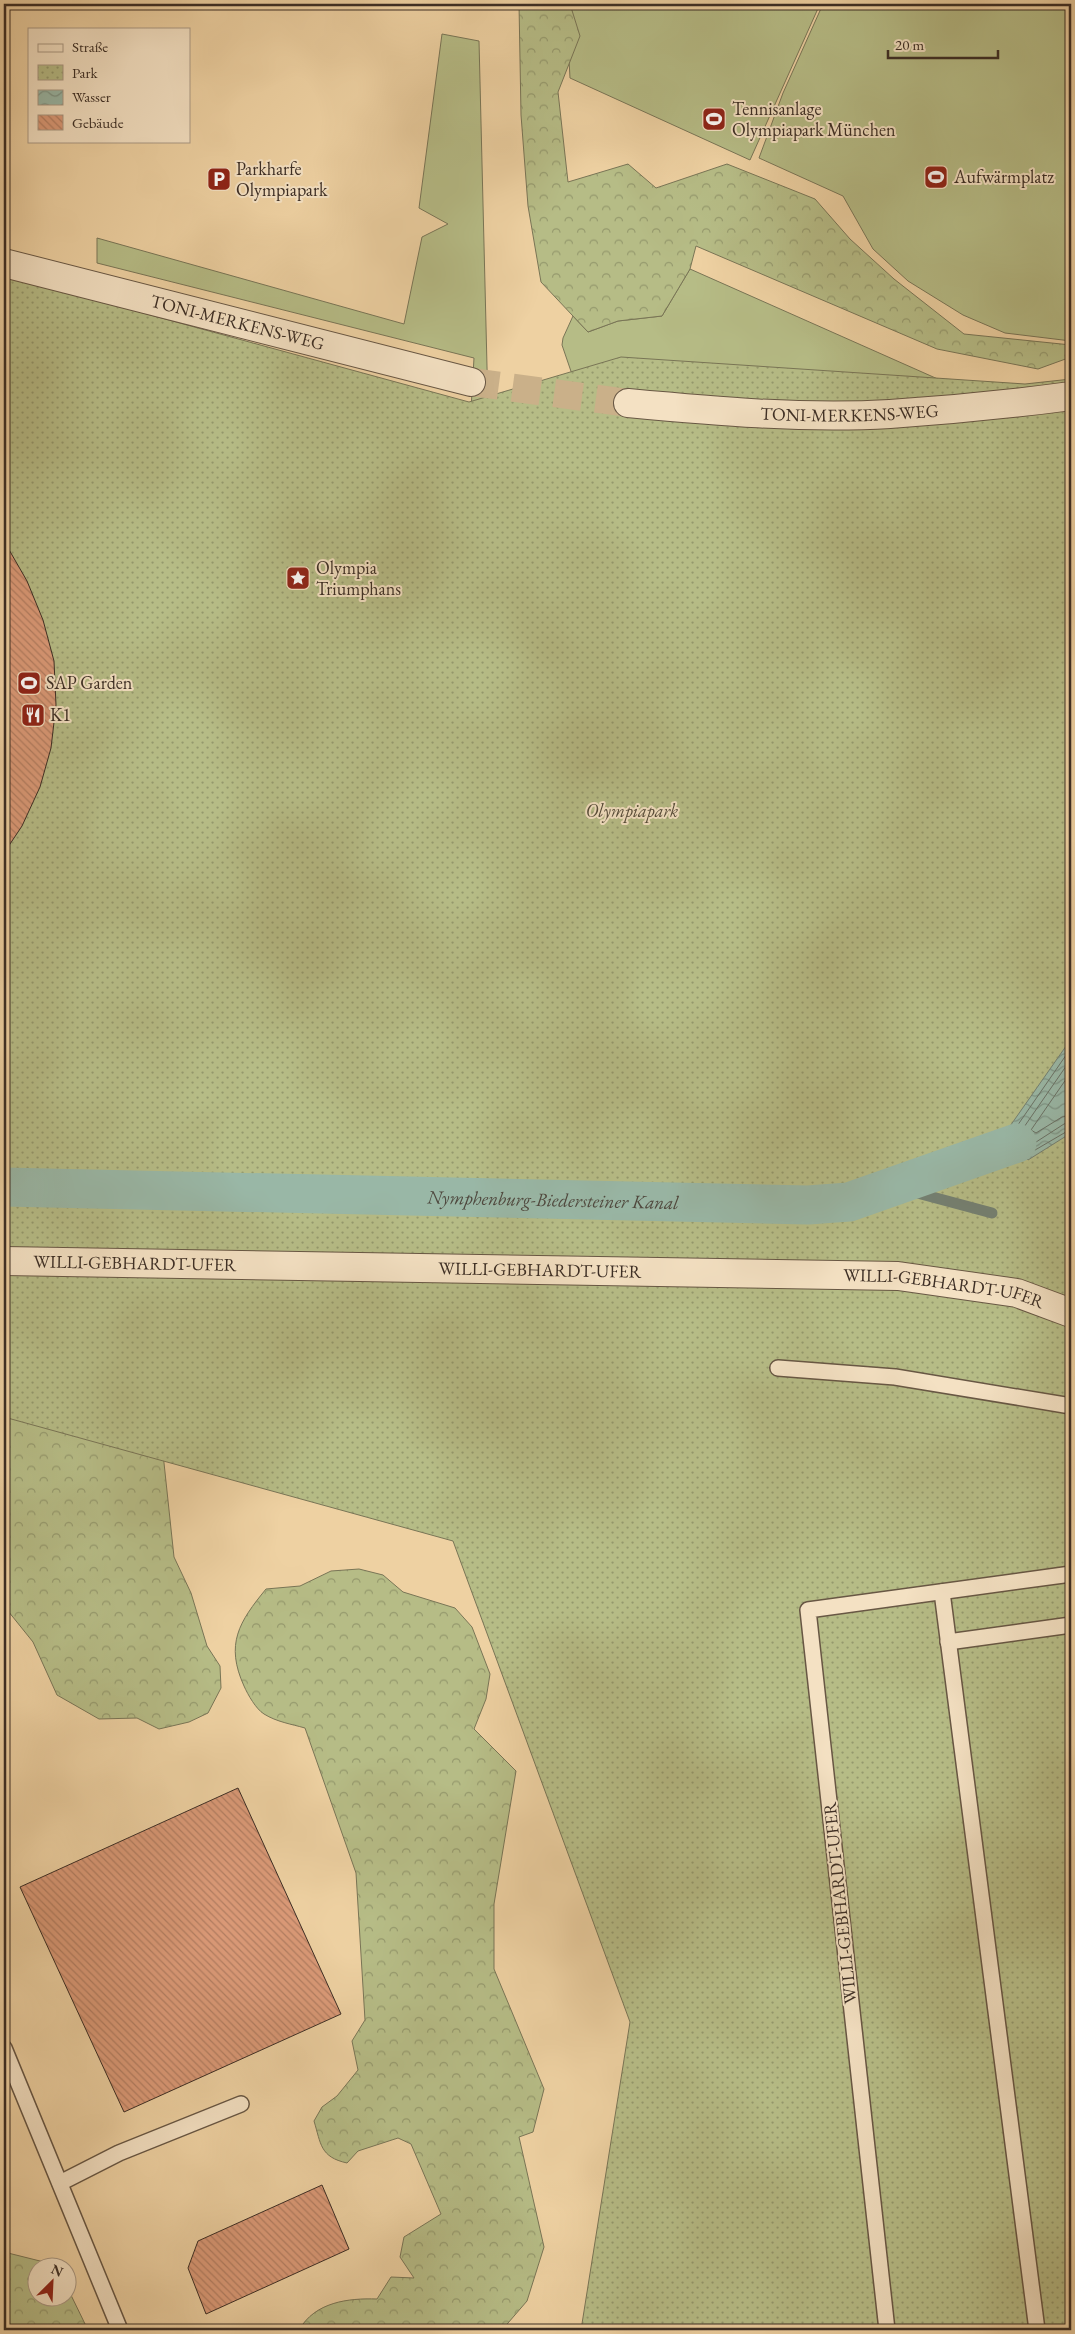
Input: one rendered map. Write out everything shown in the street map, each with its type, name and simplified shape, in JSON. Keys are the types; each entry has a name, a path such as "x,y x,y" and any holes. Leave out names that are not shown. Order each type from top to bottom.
{"street":[{"name":"TONI-MERKENS-WEG","path":"4,264 471,382"},
{"name":"TONI-MERKENS-WEG","path":"628,403 783,414 888,414 1071,396"},
{"name":"WILLI-GEBHARDT-UFER","path":"4,1261 898,1276 1017,1293 1071,1313"}],"lane":[{"path":"778,1368 895,1377 1071,1406"},
{"name":"WILLI-GEBHARDT-UFER","path":"887,2330 808,1610 1071,1574"},
{"path":"942,1592 1037,2330"},
{"path":"948,1642 1071,1625"},
{"path":"4,2048 120,2330"},
{"path":"60,2183 119,2153 241,2104"}],"green space":[{"path":"519,4 570,4 580,36 558,92 568,182 628,164 656,188 727,164 815,199 850,239 894,279 964,334 1071,345 1071,357 1038,369 937,349 696,246 690,269 662,316 618,321 588,332 541,282 528,206 521,115"},
{"name":"Tennisanlage Olympiapark München","path":"566,4 820,4 750,160 570,78"},
{"name":"Aufwärmplatz","path":"823,4 1071,4 1071,341 1005,333 963,315 908,281 873,249 843,196 759,158 783,93"},
{"path":"442,34 479,41 489,448 471,409 474,358 97,263 97,238 404,324 422,237 448,224 419,208"},
{"path":"690,269 958,388 576,386 562,345 563,338 573,316 588,332 618,321 662,316"},
{"name":"Olympiapark","path":"4,275 469,402 621,357 1025,384 1071,379 1071,2330 581,2330 630,2022 453,1541 4,1417"},
{"path":"4,1329 572,1536 162,1444 174,1557 191,1593 207,1646 220,1666 221,1688 208,1713 189,1722 159,1729 137,1718 99,1719 57,1695 33,1642 4,1606"},
{"path":"359,1569 383,1575 403,1592 455,1608 472,1627 490,1674 486,1699 474,1729 516,1771 494,1904 494,1969 544,2089 533,2132 519,2137 544,2247 527,2301 502,2330 299,2330 314,2313 333,2304 355,2299 377,2299 391,2277 414,2278 400,2257 404,2237 441,2214 411,2144 398,2138 358,2151 347,2163 331,2157 320,2143 314,2121 322,2107 337,2096 358,2070 352,2041 365,2020 356,1873 305,1728 274,1719 258,1709 244,1686 238,1671 236,1658 235,1646 242,1623 266,1589 300,1586 331,1571"},
{"path":"4,2252 28,2258 28,2306 76,2306 88,2330 4,2330"}],"water":[{"path":"1071,1039 1071,1133 1028,1160 1008,1129"}],"building":[{"name":"SAP Garden","path":"4,541 27,581 43,620 54,661 56,705 51,748 40,787 22,826 4,853"},
{"path":"238,1788 341,2014 124,2112 20,1887"},
{"path":"322,2185 349,2249 206,2314 188,2268 198,2241"}],"waterway":[{"name":"Nymphenburg-Biedersteiner Kanal","path":"4,1187 808,1205 849,1202 1017,1143"},
{"path":"895,1187 992,1213"}],"tunnel":[{"path":"471,382 628,403"}],"place":[{"name":"Tennisanlage Olympiapark München","path":"714,119"},
{"name":"Aufwärmplatz","path":"936,177"},
{"name":"Parkharfe Olympiapark","path":"219,179"},
{"name":"Olympia Triumphans","path":"298,578"},
{"name":"SAP Garden","path":"29,683"},
{"name":"K1","path":"33,715"}]}
